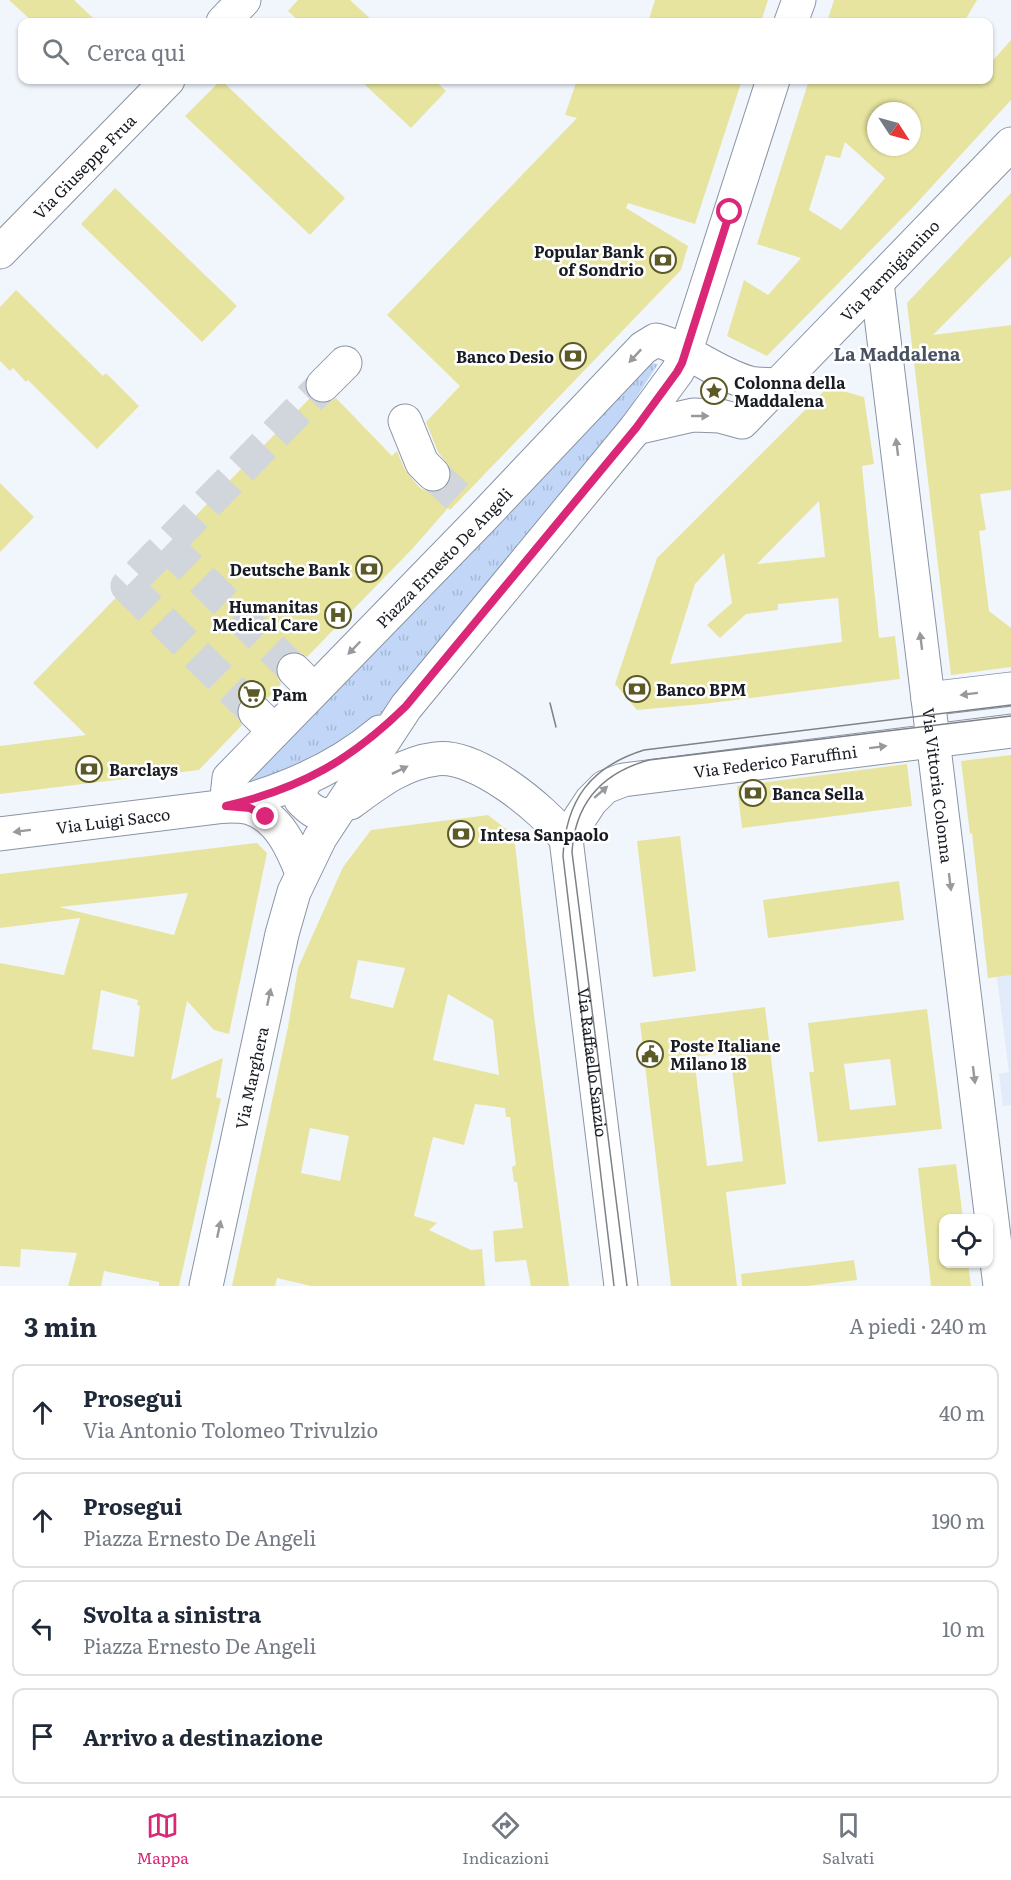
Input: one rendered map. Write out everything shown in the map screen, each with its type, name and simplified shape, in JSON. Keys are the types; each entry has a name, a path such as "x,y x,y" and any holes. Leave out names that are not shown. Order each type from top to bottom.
{"street":[{"path":"227,18 244,0"},
{"path":"792,18 799,0"},
{"name":"Via Giuseppe Frua","path":"0,252 164,84"},
{"path":"302,873 334,815 406,706 636,428 677,372 772,84"},
{"name":"Via Parmigianino","path":"636,428 693,415 720,416 742,422 1011,144"},
{"name":"Via Vittoria Colonna","path":"877,284 1000,1286"},
{"name":"Piazza Ernesto De Angeli","path":"226,806 229,778 265,722 470,509 643,348 656,340 750,383 778,385"},
{"path":"405,421 422,463 433,474"},
{"path":"928,699 1011,689"},
{"path":"226,806 255,799 306,779 345,759 364,746 406,706"},
{"name":"Via Federico Faruffini","path":"566,839 591,801 605,787 623,780 1011,731"},
{"path":"306,779 301,789 301,800 310,810 323,816 334,815 393,774 420,762 439,758 469,764 508,786 545,814 566,839"},
{"path":"226,806 250,808 277,826 287,839 302,873"},
{"name":"Via Luigi Sacco","path":"0,834 226,806"},
{"name":"Via Raffaello Sanzio","path":"566,839 621,1286"},
{"name":"Via Marghera","path":"206,1286 282,934 302,873"}],"shaded area":[{"path":"1011,932 1011,1105 1003,1106 999,1074 1009,1072 997,977 988,978 983,936"}],"green space":[{"path":"641,362 658,364 627,412 391,704 355,739 312,767 241,789"}],"building":[{"path":"9,0 74,0 93,18 29,18"},
{"path":"298,0 350,0 370,18 296,18 288,11"},
{"path":"655,0 768,0 762,18 649,18"},
{"path":"834,0 977,0 966,18 828,18"},
{"path":"1011,40 1011,100 915,205 767,356 727,336 744,280 768,295 801,258 757,244 808,84 993,84 993,60","holes":["845,142 885,178 841,230 809,210 826,155 840,158"]},
{"path":"217,84 225,84 345,198 310,235 185,116"},
{"path":"364,84 438,84 446,91 411,128"},
{"path":"576,84 741,84 695,224 628,203 626,208 688,246 681,270 450,510 448,508 414,547 307,657 299,652 290,652 280,657 276,666 276,674 281,684 268,698 260,694 251,694 241,699 237,708 237,716 242,725 199,770 0,794 0,746 86,735 33,683 310,398 318,403 327,403 336,398 392,456 397,451 405,470 420,488 429,492 437,492 447,487 451,478 451,469 438,452 426,422 460,386 387,315 577,118 565,115"},
{"path":"115,188 237,306 202,342 81,224"},
{"path":"1011,193 1011,256 933,335 1011,325 1011,490 980,494 986,530 979,531 989,611 1011,628 1011,667 951,675 907,303"},
{"path":"16,290 103,376 106,373 139,406 97,449 28,380 26,382 13,368 10,371 0,361 0,307"},
{"path":"828,387 864,397 874,464 862,466 879,638 895,636 900,679 637,710 615,684 657,558","holes":["819,501 825,557 757,564","724,553 732,603 707,625 720,638 746,614 778,610 778,604 838,598 842,642 670,664 695,584"]},
{"path":"0,483 34,517 0,552"},
{"path":"1011,755 1011,975 988,978 972,833 970,834 961,761"},
{"path":"907,764 912,806 742,828 737,786"},
{"path":"488,815 514,835 534,1015 569,1286 531,1286 526,1260 495,1262 493,1231 523,1228 517,1182 514,1182 512,1167 516,1165 510,1117 506,1117 505,1108 475,1104 464,1145 433,1137 414,1216 437,1223 429,1230 471,1250 482,1249 485,1286 311,1286 277,1278 275,1286 232,1286 288,1027 298,968 343,867 371,830","holes":["358,960 405,968 393,1008 350,998","448,994 493,1020 499,1075 433,1060","310,1128 349,1136 340,1181 301,1173"]},
{"path":"680,836 696,971 653,977 637,841"},
{"path":"257,843 267,853 229,1034 214,1030 187,1001 171,1080 223,1058 216,1097 221,1099 179,1286 159,1286 159,1282 104,1271 101,1286 68,1286 77,1253 21,1249 20,1267 0,1266 0,963 64,975 80,918 0,928 0,874","holes":["188,893 174,935 59,907","101,990 138,1000 137,1005 140,1006 134,1057 92,1049"]},
{"path":"899,881 904,920 768,938 763,900"},
{"path":"765,1007 786,1184 726,1192 737,1286 671,1286 640,1023","holes":["730,1052 743,1161 707,1166 694,1057"]},
{"path":"927,1009 942,1129 818,1142 809,1072 814,1072 808,1023","holes":["890,1059 896,1105 850,1110 844,1064"]},
{"path":"956,1164 962,1214 939,1214 939,1268 969,1268 971,1286 931,1286 918,1168"},
{"path":"854,1260 857,1280 807,1286 742,1286 741,1274"}],"tunnel":[{"path":"255,712 127,586 323,385"},
{"path":"433,474 460,499"},
{"path":"167,545 294,670"}],"tram line":[{"path":"550,703 556,727"},
{"path":"614,1286 563,856 569,818 584,788 609,766 644,750 1011,705"},
{"path":"627,1286 572,852 574,835 585,805 605,782 618,773 649,760 1011,716"}],"place":[{"name":"Popular Bank of Sondrio","path":"663,260"},
{"name":"Banco Desio","path":"573,356"},
{"name":"Colonna della Maddalena","path":"714,391"},
{"name":"Deutsche Bank","path":"369,569"},
{"name":"Humanitas Medical Care","path":"338,615"},
{"name":"Banco BPM","path":"637,689"},
{"name":"Pam","path":"252,694"},
{"name":"Barclays","path":"89,769"},
{"name":"Banca Sella","path":"753,793"},
{"name":"Intesa Sanpaolo","path":"461,834"},
{"name":"Poste Italiane Milano 18","path":"650,1054"}],"district":[{"name":"La Maddalena","path":"897,353"}],"route":[{"path":"266,817 250,808 226,806 255,799 326,770 364,746 384,729 406,706 636,428 682,363 730,212"}]}
